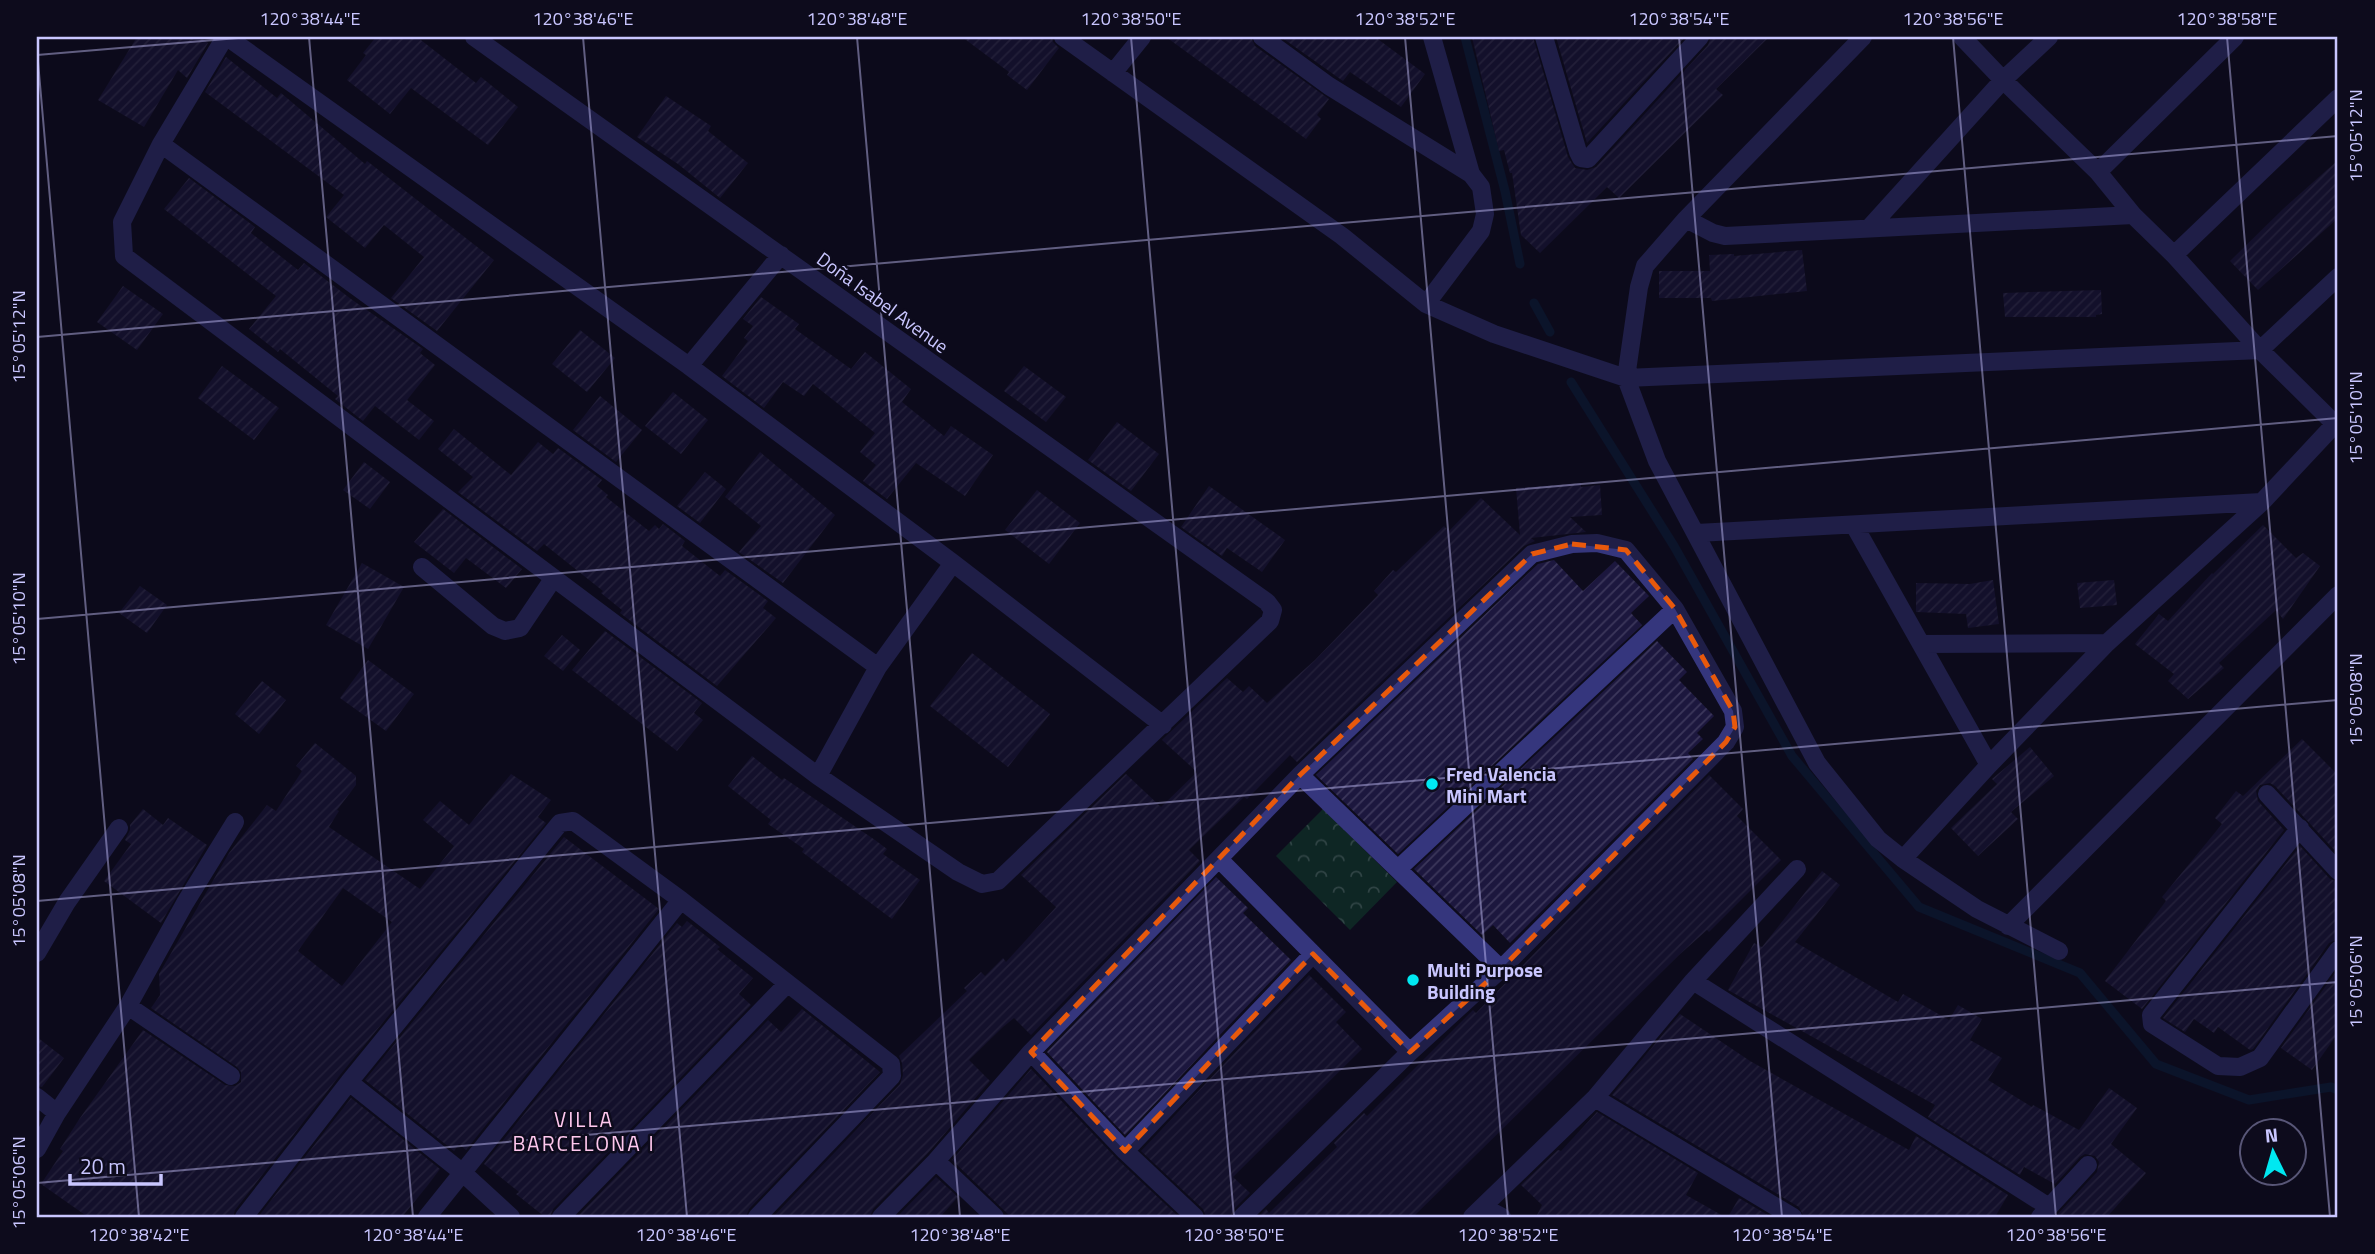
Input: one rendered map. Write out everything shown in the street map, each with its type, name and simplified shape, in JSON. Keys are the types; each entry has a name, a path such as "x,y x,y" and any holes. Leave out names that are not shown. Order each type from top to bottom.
{"street":[{"path":"226,37 690,366 1163,725 998,881 982,884 958,872 818,776 124,256 122,222 161,144 226,37"},
{"name":"Doña Isabel Avenue","path":"474,37 1267,602 1273,610 1270,621 1163,725"},
{"path":"1063,37 1342,236 1426,304 1494,334 1626,378 2260,350 2338,277"},
{"path":"1113,74 1142,37"},
{"path":"1262,37 1329,86 1471,174 1481,187 1485,214 1481,231 1426,304"},
{"path":"1432,37 1471,174"},
{"path":"1560,37 1546,44 1578,152 1581,158 1588,159 1700,37"},
{"path":"1863,37 1686,219 1645,266 1639,287 1626,378 1657,461 1816,763 1878,839 1903,859 1977,909 2059,951"},
{"path":"1903,859 2107,643 2262,502 2336,426 2133,215 2098,172 1962,37"},
{"path":"1869,228 2003,80 2049,37"},
{"path":"2098,172 2235,37"},
{"path":"2174,255 2338,98"},
{"path":"161,144 878,667"},
{"path":"1686,219 1725,236 2133,215"},
{"path":"690,366 781,255"},
{"path":"1697,533 2262,502"},
{"path":"1854,525 1989,765"},
{"path":"881,1217 936,1161 1031,1052 1300,775 1532,554 1572,544 1597,543 1626,550 1675,609 1733,711 1735,727 1727,742 1501,969 1410,1052 1242,1217"},
{"path":"818,776 878,667 953,563"},
{"path":"422,567 493,626 505,631 520,628 553,579"},
{"path":"2008,926 2338,595"},
{"path":"1398,869 1675,609"},
{"path":"1920,644 2107,643"},
{"path":"1300,775 1501,969"},
{"path":"2267,794 2338,871"},
{"path":"244,1217 349,1082 560,823 573,821 681,900 891,1064 892,1076 757,1217"},
{"path":"37,1149 57,1113 128,1006 185,903 235,822"},
{"path":"37,953 67,902 119,828"},
{"path":"2300,828 2151,1015 2150,1020 2152,1024 2218,1066 2240,1067 2260,1058 2338,950"},
{"path":"1219,859 1410,1052"},
{"path":"1478,1212 1595,1098 1693,981 1797,869"},
{"path":"427,1217 681,900"},
{"path":"1125,1151 1313,954"},
{"path":"1693,981 2044,1212 2088,1165"},
{"path":"561,1217 787,984"},
{"path":"128,1006 231,1076"},
{"path":"1031,1052 1125,1151 1195,1217"},
{"path":"349,1082 463,1173 511,1217"},
{"path":"37,1097 57,1113"},
{"path":"1595,1098 1793,1217"},
{"path":"936,1161 995,1217"},
{"path":"1478,1212 1502,1217"}],"highlighted area":[{"path":"1572,544 1626,550 1675,609 1733,711 1735,727 1726,742 1501,969 1410,1052 1313,954 1125,1151 1031,1052 1300,775 1532,554"}],"green space":[{"path":"1323,809 1397,882 1350,930 1276,856"}],"building":[{"path":"137,37 201,37 208,43 187,78 178,70 144,127 98,100"},
{"path":"376,37 417,37 476,83 481,77 518,107 488,145 411,88 390,114 347,80"},
{"path":"962,37 1052,37 1059,48 1027,90 1007,75 1009,72"},
{"path":"1166,37 1251,37 1255,46 1329,99 1317,115 1321,119 1306,139"},
{"path":"1281,37 1375,37 1425,74 1401,107 1350,72 1343,81"},
{"path":"1472,37 1533,37 1568,157 1575,168 1587,170 1596,167 1708,45 1711,37 1769,37 1716,89 1723,95 1619,198 1607,187 1540,253 1521,235 1512,173 1504,150 1499,151"},
{"path":"1556,37 1685,37 1587,143"},
{"path":"226,57 277,98 281,93 365,164 367,161 494,260 437,331 391,298 424,257 384,225 365,248 326,217 344,195 205,92"},
{"path":"666,96 711,126 708,131 748,163 720,198 678,164 637,137"},
{"path":"2338,160 2338,218 2258,290 2230,261"},
{"path":"189,178 255,227 251,233 298,270 304,263 423,349 420,353 435,365 407,400 434,421 419,440 375,406 363,421 335,399 338,396 280,349 278,352 249,329 276,296 164,209"},
{"path":"1802,250 1807,291 1712,301 1711,298 1659,298 1659,271 1710,271 1709,255 1734,256"},
{"path":"123,286 163,314 137,350 97,322"},
{"path":"2101,290 2102,314 2096,317 2005,317 2003,293"},
{"path":"761,297 799,324 795,329 851,369 865,352 911,389 902,402 944,436 951,426 993,455 965,496 916,463 887,499 863,481 876,465 860,452 875,433 813,384 804,396 783,382 764,408 722,376 748,341 744,338 753,326 743,319"},
{"path":"580,330 615,358 587,392 552,364"},
{"path":"222,366 279,408 254,440 198,398"},
{"path":"1024,366 1066,397 1046,422 1004,391"},
{"path":"673,392 708,420 681,454 645,426"},
{"path":"600,396 642,430 616,462 573,430"},
{"path":"1117,422 1159,454 1131,491 1088,460"},
{"path":"454,429 511,475 538,442 553,454 558,448 602,480 597,486 608,495 606,497 649,531 655,525 659,529 663,524 685,541 682,546 720,576 725,570 768,601 763,608 776,618 717,686 620,613 622,610 601,593 603,591 544,544 537,551 458,492 473,477 438,449"},
{"path":"760,452 835,515 783,583 739,552 761,526 725,497"},
{"path":"364,462 390,482 370,509 343,490"},
{"path":"705,472 726,489 700,523 677,506"},
{"path":"1581,483 1581,487 1600,485 1602,515 1570,517 1586,532 1531,538 1535,541 1524,546 1297,762 1290,755 1247,799 1244,797 1189,850 1200,861 1031,1035 1014,1018 969,1060 990,1081 928,1153 873,1209 870,1217 773,1217 900,1084 903,1075 899,1056 967,991 964,988 981,972 985,976 1003,958 1006,962 1056,907 1021,875 1126,774 1161,807 1197,772 1162,740 1227,678 1243,692 1249,686 1267,703 1315,660 1378,595 1374,591 1393,570 1396,572 1444,526 1449,531 1481,498 1520,535 1516,488"},
{"path":"1209,486 1285,540 1262,572 1227,548 1222,556 1181,527"},
{"path":"1037,490 1080,523 1049,564 1005,530"},
{"path":"443,509 522,569 506,588 466,558 454,573 414,542"},
{"path":"2263,525 2296,558 2303,553 2320,566 2283,619 2276,610 2219,663 2224,668 2188,699 2168,681 2174,674 2135,644 2159,614 2168,621 2212,573"},
{"path":"1554,560 1583,591 1615,561 1649,596 1631,613 1642,625 1398,854 1316,775 1538,564"},
{"path":"362,563 404,587 368,649 326,625"},
{"path":"1993,580 1999,624 1968,628 1966,614 1916,612 1916,583 1970,584"},
{"path":"2114,580 2117,605 2080,608 2077,583"},
{"path":"140,586 167,605 147,633 119,613"},
{"path":"605,631 702,703 694,713 703,720 677,751 572,670"},
{"path":"562,635 580,650 563,671 544,656"},
{"path":"1657,641 1687,672 1679,680 1714,716 1697,733 1703,739 1688,753 1693,759 1510,943 1493,925 1482,935 1414,869"},
{"path":"972,653 1050,714 1008,767 930,706"},
{"path":"368,660 414,694 386,731 340,698"},
{"path":"262,681 286,700 259,734 235,714"},
{"path":"2302,739 2338,775 2338,854 2275,786 2270,783 2260,785 2256,791 2258,801 2284,830 2142,1009 2105,981 2166,901 2162,897 2222,824 2215,818 2236,791 2243,796"},
{"path":"315,743 356,776 356,785 337,810 339,811 329,827 420,889 454,846 423,820 440,801 469,825 511,774 551,800 538,817 546,823 340,1075 235,1210 233,1217 88,1217 41,1184 63,1151 60,1149 80,1118 143,1030 225,1085 235,1086 241,1082 241,1072 237,1067 151,1008 160,995 159,974 229,853 267,805 276,811 302,771 296,766","holes":["343,888 392,922 342,986 298,951"]},
{"path":"2030,747 2054,776 2011,812 2018,819 1978,856 1951,828 1997,784 1992,779"},
{"path":"752,756 782,780 784,778 875,840 887,849 883,854 920,880 892,919 802,852 804,849 768,824 771,820 728,786"},
{"path":"1709,775 1743,809 1737,816 1781,860 1709,932 1707,930 1679,955 1413,1217 1258,1217 1266,1209 1269,1213 1337,1147 1334,1143 1364,1113 1367,1116 1473,1010 1476,1013"},
{"path":"143,809 163,825 168,818 207,845 161,923 104,881 131,844 125,840 130,825"},
{"path":"564,837 659,909 466,1150 459,1144 454,1151 365,1080"},
{"path":"2300,846 2330,879 2338,882 2338,939 2329,943 2253,1049 2250,1050 2218,1027 2214,1033 2194,1019 2185,1032 2163,1018"},
{"path":"1822,871 1840,885 1795,942 1898,1002 1903,994 1949,1020 1958,1005 1982,1019 1970,1040 2002,1058 1988,1080 2032,1107 2033,1105 2079,1130 2109,1088 2137,1108 2111,1144 2146,1173 2107,1217 2055,1217 2097,1172 2099,1162 2095,1156 2085,1154 2080,1157 2055,1184 2024,1167 2020,1175 1928,1117 1935,1105 1728,990 1754,943 1762,947"},
{"path":"1216,877 1248,908 1243,913 1291,960 1125,1135 1047,1052"},
{"path":"687,921 753,978 739,994 751,1005 553,1209 550,1217 545,1217 484,1164 677,923 682,927"},
{"path":"2338,969 2338,1033 2312,1070 2281,1048"},
{"path":"1309,975 1346,1012 1336,1022 1362,1049 1233,1177 1250,1193 1234,1209 1231,1217 1206,1217 1203,1209 1141,1151"},
{"path":"802,1009 880,1072 749,1209 746,1217 577,1217 768,1020 781,1032"},
{"path":"1680,1014 1750,1061 1909,1150 1916,1136 2008,1195 1995,1217 1804,1217 1799,1207 1612,1095"},
{"path":"37,1037 64,1058 42,1087 37,1086"},
{"path":"1031,1069 1117,1159 1179,1217 1011,1217 952,1160"},
{"path":"351,1098 440,1169 428,1185 402,1217 258,1217"},
{"path":"1597,1112 1698,1173 1686,1195 1725,1217 1536,1217 1542,1205 1521,1185 1558,1150 1561,1151"},
{"path":"936,1177 958,1197 940,1217 897,1217"},
{"path":"1739,1198 1771,1217 1728,1217"}],"waterway":[{"path":"1465,37 1505,191 1520,264"},
{"path":"1534,303 1550,332"},
{"path":"1571,382 1674,546 1792,756 1919,907 2080,973 2156,1064 2249,1100 2331,1087 2338,1090"}],"place":[{"name":"Fred Valencia Mini Mart","path":"1432,784"},
{"name":"Multi Purpose Building","path":"1413,980"}],"district":[{"name":"VILLA BARCELONA I","path":"584,1131"}]}
